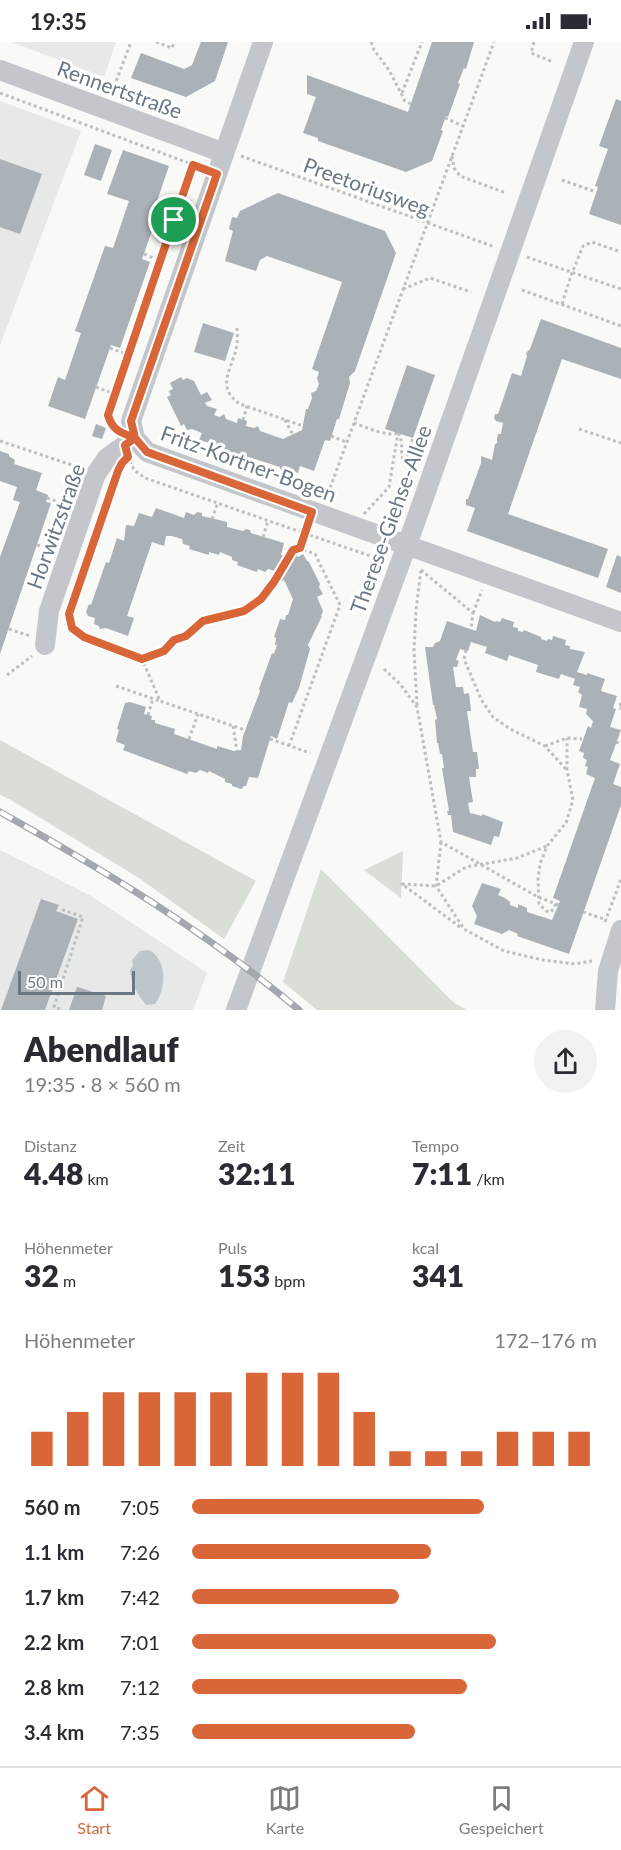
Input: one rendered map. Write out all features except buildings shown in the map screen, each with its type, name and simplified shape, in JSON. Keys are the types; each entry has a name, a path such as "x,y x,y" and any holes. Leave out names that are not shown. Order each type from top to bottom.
{"street":[{"name":"Fritz-Kortner-Bogen","path":"263,42 230,154 217,174 131,421 135,438 147,452 621,622"},
{"name":"Therese-Giehse-Allee","path":"236,1010 407,545 584,42"},
{"name":"Rennertstraße","path":"0,70 230,154"},
{"name":"Horwitzstraße","path":"45,645 49,611 96,474 107,458 135,438"},
{"path":"605,1010 608,971 617,926"}],"path":[{"path":"111,92 131,42"},
{"path":"156,42 172,48 174,42"},
{"path":"371,42 374,50 389,70 401,95 411,104"},
{"path":"401,95 422,42"},
{"path":"321,515 494,42"},
{"path":"534,42 531,53 553,62"},
{"path":"0,93 217,174"},
{"path":"445,118 463,126"},
{"path":"135,438 116,430 110,423 108,415 162,261 199,144"},
{"name":"Preetoriusweg","path":"230,154 487,244"},
{"path":"452,154 454,168 460,176 506,193"},
{"path":"562,180 596,192"},
{"path":"158,214 174,220"},
{"path":"562,304 583,246 592,242 621,252"},
{"path":"144,254 162,261"},
{"path":"533,260 621,289"},
{"path":"403,289 430,278 471,291"},
{"path":"522,291 621,326"},
{"path":"237,328 237,342 226,379 226,389 233,399 247,406 303,426"},
{"path":"110,348 129,355"},
{"path":"96,387 115,394"},
{"path":"243,420 247,406"},
{"path":"285,420 293,435"},
{"path":"354,423 394,435 398,433"},
{"path":"579,429 621,443"},
{"path":"398,433 402,439 403,461 414,465"},
{"path":"364,514 389,487 398,433"},
{"path":"331,436 346,442"},
{"path":"407,463 408,451 414,441 409,439"},
{"path":"0,441 96,474"},
{"path":"122,463 128,457 134,470 145,478 382,560"},
{"path":"72,628 69,614 71,605 118,471"},
{"path":"47,498 84,510"},
{"path":"212,519 218,502"},
{"path":"263,537 268,520"},
{"path":"300,548 305,533"},
{"path":"49,611 84,637 142,659 164,651 174,640 186,636 203,621 244,611 261,599 293,550 300,548 315,554 340,605 290,746"},
{"path":"464,929 436,886 441,842 417,707 414,650 421,570 473,613"},
{"path":"471,629 473,613 487,574"},
{"path":"8,675 45,645"},
{"path":"466,650 464,660 481,699 493,717 510,729 545,746 567,770"},
{"path":"142,659 160,701"},
{"path":"384,669 400,684 417,707"},
{"path":"116,686 245,730"},
{"path":"148,715 153,699"},
{"path":"621,703 619,708 621,708"},
{"path":"189,739 198,714"},
{"path":"233,726 237,751"},
{"path":"441,842 538,897 558,904 550,912 539,904 538,897 540,864 547,846 566,823 573,800 567,770 567,738"},
{"path":"545,746 567,738 582,739"},
{"path":"270,739 310,753"},
{"path":"616,742 621,744"},
{"path":"547,846 517,858 466,867 436,886 402,884 464,929 504,951 543,960 575,964 592,961"},
{"path":"61,1010 54,1007 83,917 63,909 62,913"},
{"path":"583,912 617,926"}],"shaded area":[{"path":"11,42 116,42 104,77"},
{"path":"0,101 81,131 0,345"},
{"path":"0,740 256,881 224,939 139,878 0,795"},
{"path":"0,850 91,896 207,973 193,1010 0,1010"},
{"path":"403,851 401,898 364,870"},
{"path":"321,869 453,1002 467,1010 317,1010 283,982"},
{"path":"149,950 160,961 163,983 155,1004 146,1005 135,988 130,970 133,966 132,960 140,951"}],"railway":[{"path":"0,812 116,880 192,929 299,1010"}],"route":[{"path":"174,220 108,415 110,423 116,430 135,438 125,445 128,457 118,471 69,614 72,628 84,637 142,659 164,651 174,640 186,636 203,621 244,611 261,599 293,550 300,548 312,512 147,452 135,438 131,421 217,174 193,165 174,220"}]}
